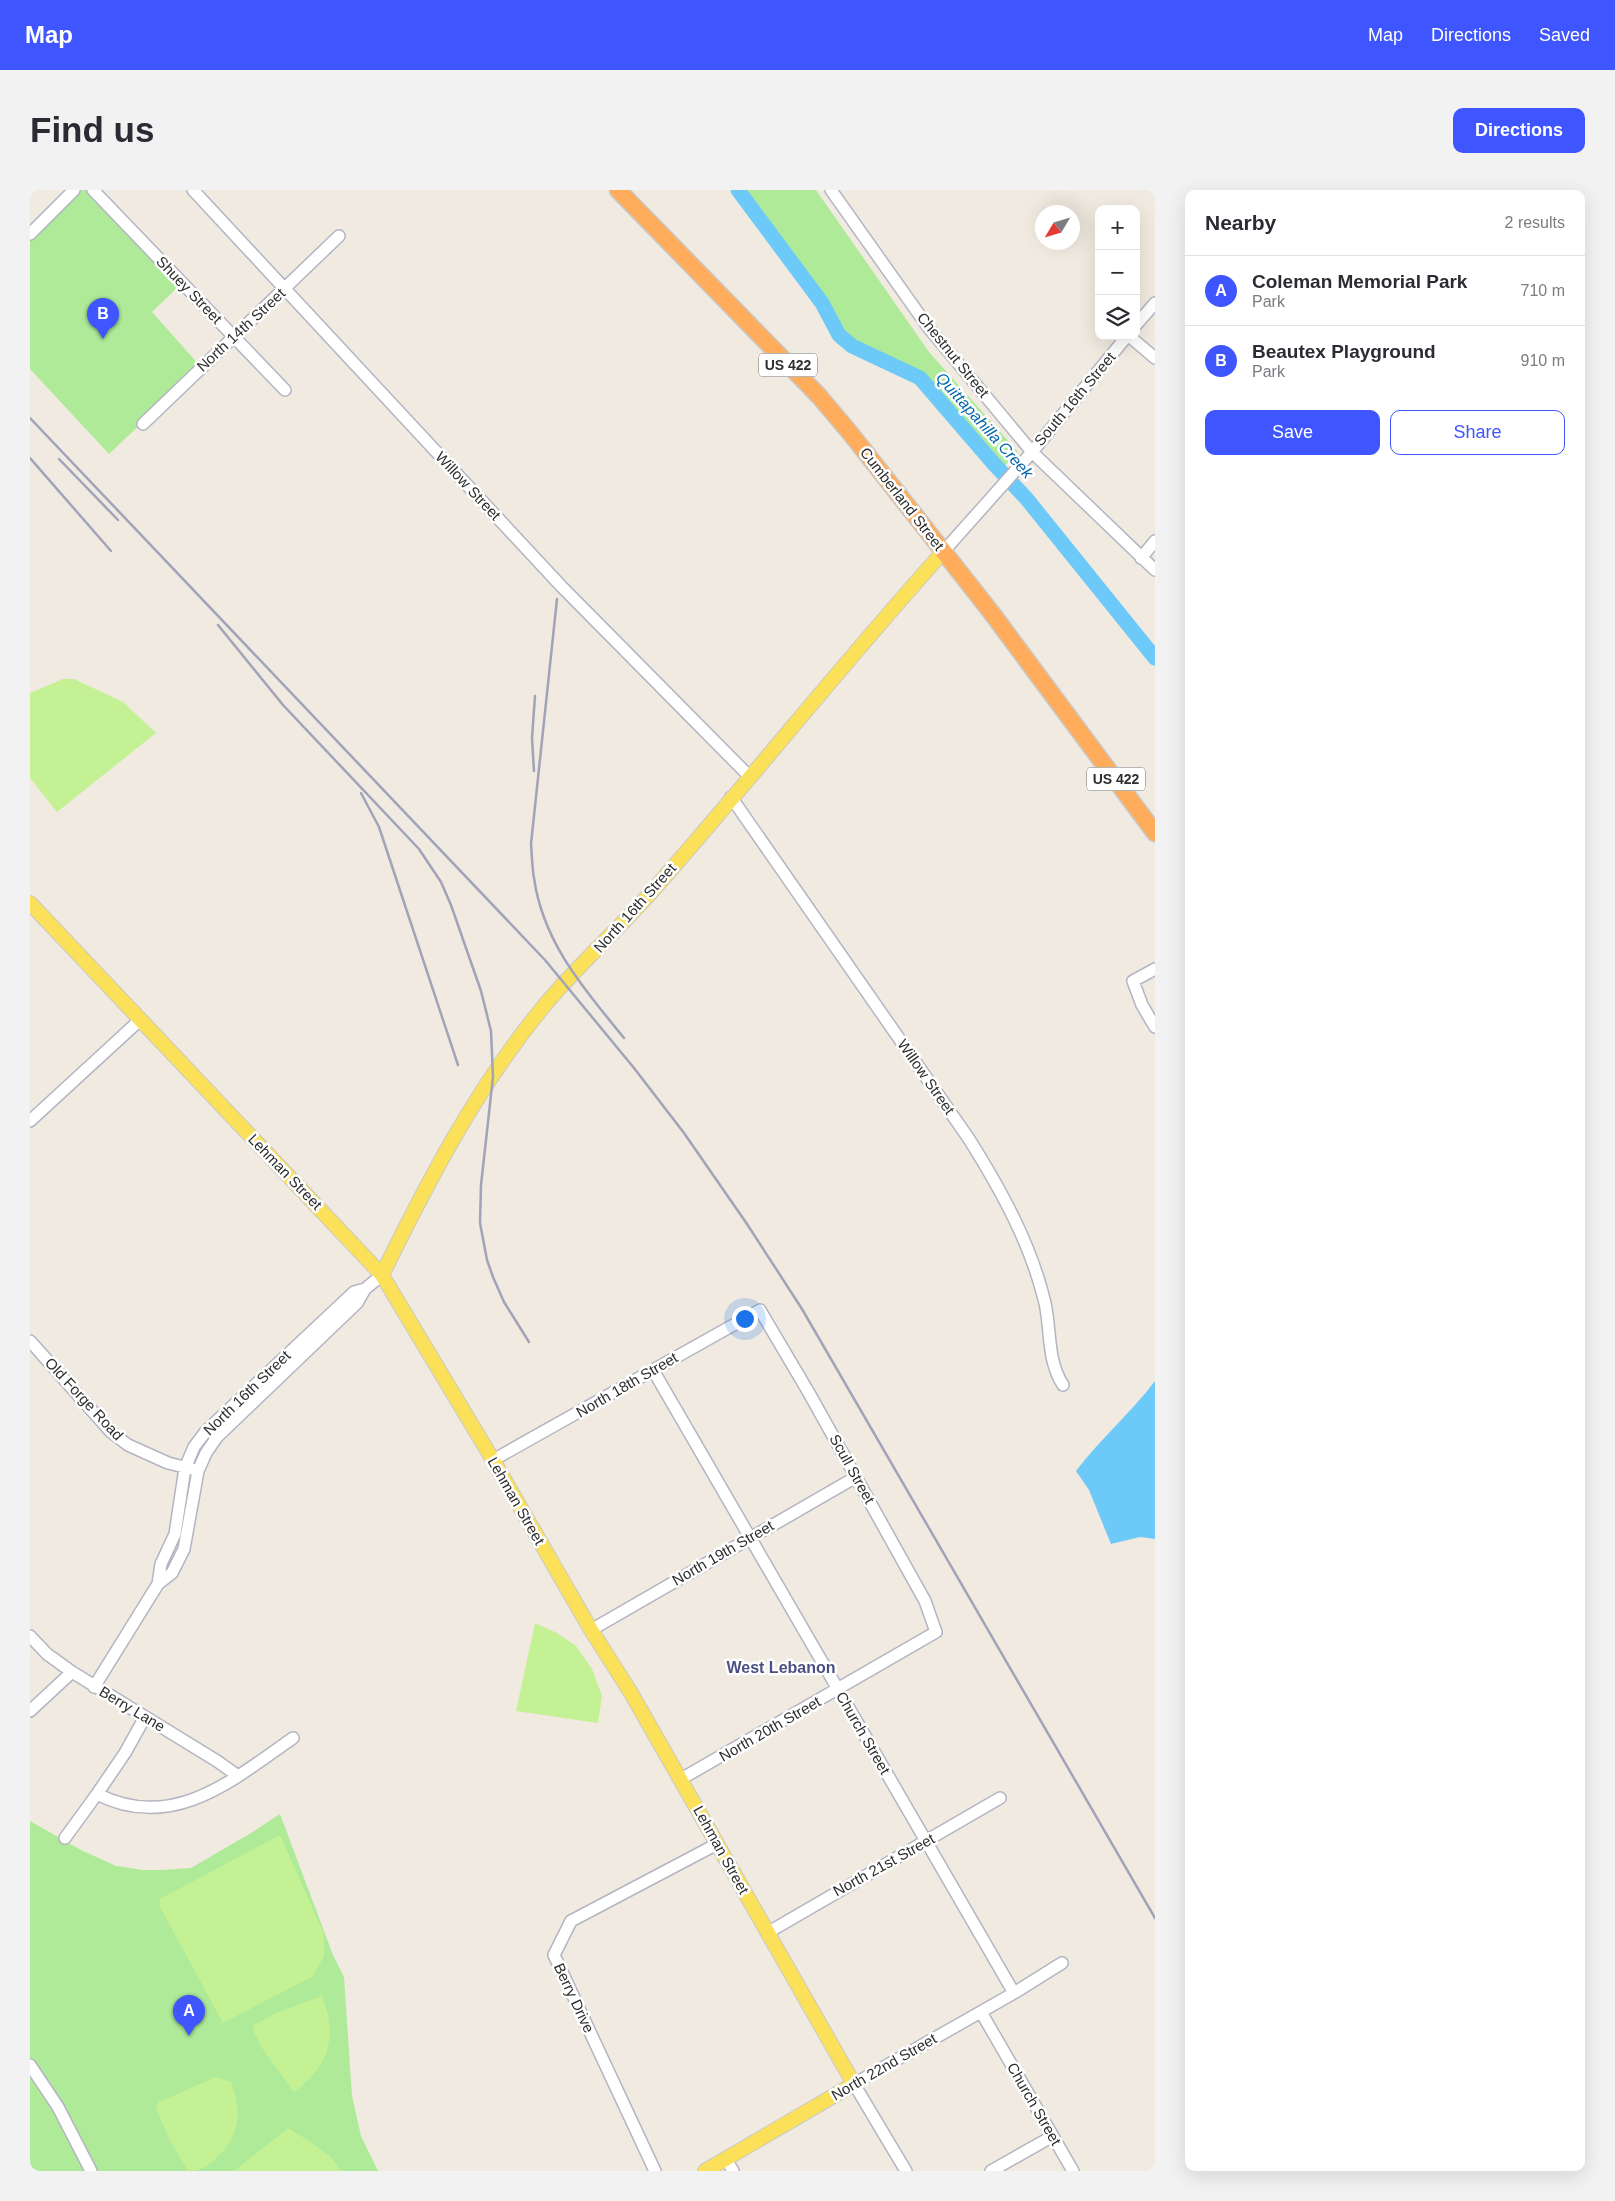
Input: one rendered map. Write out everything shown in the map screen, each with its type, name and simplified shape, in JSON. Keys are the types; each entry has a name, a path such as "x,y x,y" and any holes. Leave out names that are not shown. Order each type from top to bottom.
{"highway":[{"name":"Cumberland Street","path":"618,190 819,396 851,434 991,612 1155,833"}],"main road":[{"name":"North 16th Street","path":"382,1275 443,1155 510,1050 545,1005 654,888 943,552"},
{"name":"Lehman Street","path":"30,903 382,1275 681,1779 854,2084"},
{"name":"North 22nd Street","path":"705,2171 729,2165 854,2084"}],"street":[{"path":"33,226 74,190"},
{"name":"Shuey Street","path":"93,190 285,390"},
{"name":"Willow Street","path":"193,190 561,586 749,776"},
{"name":"Chestnut Street","path":"831,190 928,327 1032,452 1155,570"},
{"name":"North 14th Street","path":"143,424 339,236"},
{"path":"1140,320 1155,303"},
{"name":"South 16th Street","path":"943,552 1019,464 1032,452 1125,340"},
{"path":"1133,340 1155,358"},
{"path":"1141,558 1155,541"},
{"name":"Willow Street","path":"731,798 969,1139 1001,1190 1030,1256 1045,1303 1054,1367 1063,1384"},
{"path":"1155,969 1133,981 1142,1005 1155,1026"},
{"path":"30,1121 141,1019"},
{"name":"North 16th Street","path":"94,1687 158,1584 172,1573 184,1549 198,1471 206,1452 217,1437 356,1303 365,1289 382,1275"},
{"name":"North 16th Street","path":"158,1584 161,1564 175,1534 185,1468 202,1436 220,1416 354,1292 365,1289"},
{"name":"North 18th Street","path":"493,1460 760,1310"},
{"name":"Scull Street","path":"760,1310 925,1601 936,1632"},
{"name":"Old Forge Road","path":"30,1341 111,1432 128,1445 185,1468 198,1471"},
{"name":"Church Street","path":"653,1370 1014,1993"},
{"name":"North 19th Street","path":"591,1630 856,1477"},
{"name":"North 20th Street","path":"681,1779 936,1632"},
{"name":"Berry Lane","path":"30,1636 47,1654 94,1687 217,1761 238,1776"},
{"path":"30,1711 72,1672"},
{"path":"65,1838 125,1753 145,1717"},
{"path":"97,1794 127,1806 170,1806 200,1798 238,1776 292,1738"},
{"name":"North 21st Street","path":"767,1933 1000,1798"},
{"name":"Berry Drive","path":"655,2171 554,1955 571,1921 717,1844"},
{"name":"North 22nd Street","path":"854,2084 1014,1993 1062,1963"},
{"name":"Church Street","path":"981,2012 1073,2171"},
{"path":"30,2066 58,2107 91,2171"},
{"name":"Lehman Street","path":"854,2084 906,2171"},
{"path":"991,2171 1052,2136"}],"green space":[{"path":"74,190 93,190 182,283 152,312 201,367 109,454 30,369 30,233"},
{"path":"745,190 816,190 929,352 1018,452 1004,466 923,374 851,340 844,334 826,300"},
{"path":"63,679 74,679 123,702 156,733 57,812 30,778 30,693"},
{"path":"535,1623 557,1633 576,1646 592,1669 602,1696 598,1723 516,1711"},
{"path":"280,1814 333,1955 344,1977 352,2096 361,2136 378,2171 30,2171 30,1821 81,1850 116,1866 143,1870 161,1870 191,1868"},
{"path":"280,1835 324,1934 324,1956 313,1976 223,2023 159,1905 160,1899"},
{"path":"322,1996 330,2025 330,2038 327,2050 315,2072 294,2092 264,2051 253,2031 254,2025 276,2013"},
{"path":"216,2077 231,2082 235,2093 238,2114 234,2133 223,2151 212,2162 199,2169 188,2171 169,2139 156,2107 159,2102"},
{"path":"288,2128 310,2141 325,2153 337,2165 340,2171 234,2171"}],"water":[{"path":"1155,1381 1155,1539 1140,1537 1111,1544 1089,1490 1076,1471"}],"waterway":[{"name":"Quittapahilla Creek","path":"738,190 822,303 839,335 852,346 920,378 1026,498 1155,658"}],"railway":[{"path":"30,418 545,960 634,1068 684,1133 747,1224 802,1309 1155,1918"},
{"path":"30,458 111,551"},
{"path":"59,459 118,520"},
{"path":"557,599 531,844 533,874 546,924 556,945 581,983 624,1038"},
{"path":"218,625 283,705 419,849 441,882 451,905 481,991 491,1031 493,1077 481,1185 480,1223 487,1260 493,1277 504,1302 529,1342"},
{"path":"534,771 532,738 535,696"},
{"path":"361,793 379,827 458,1065"}],"place":[{"name":"Beautex Playground","path":"103,339"},
{"name":"Coleman Memorial Park","path":"189,2036"}],"district":[{"name":"West Lebanon","path":"781,1667"}]}
